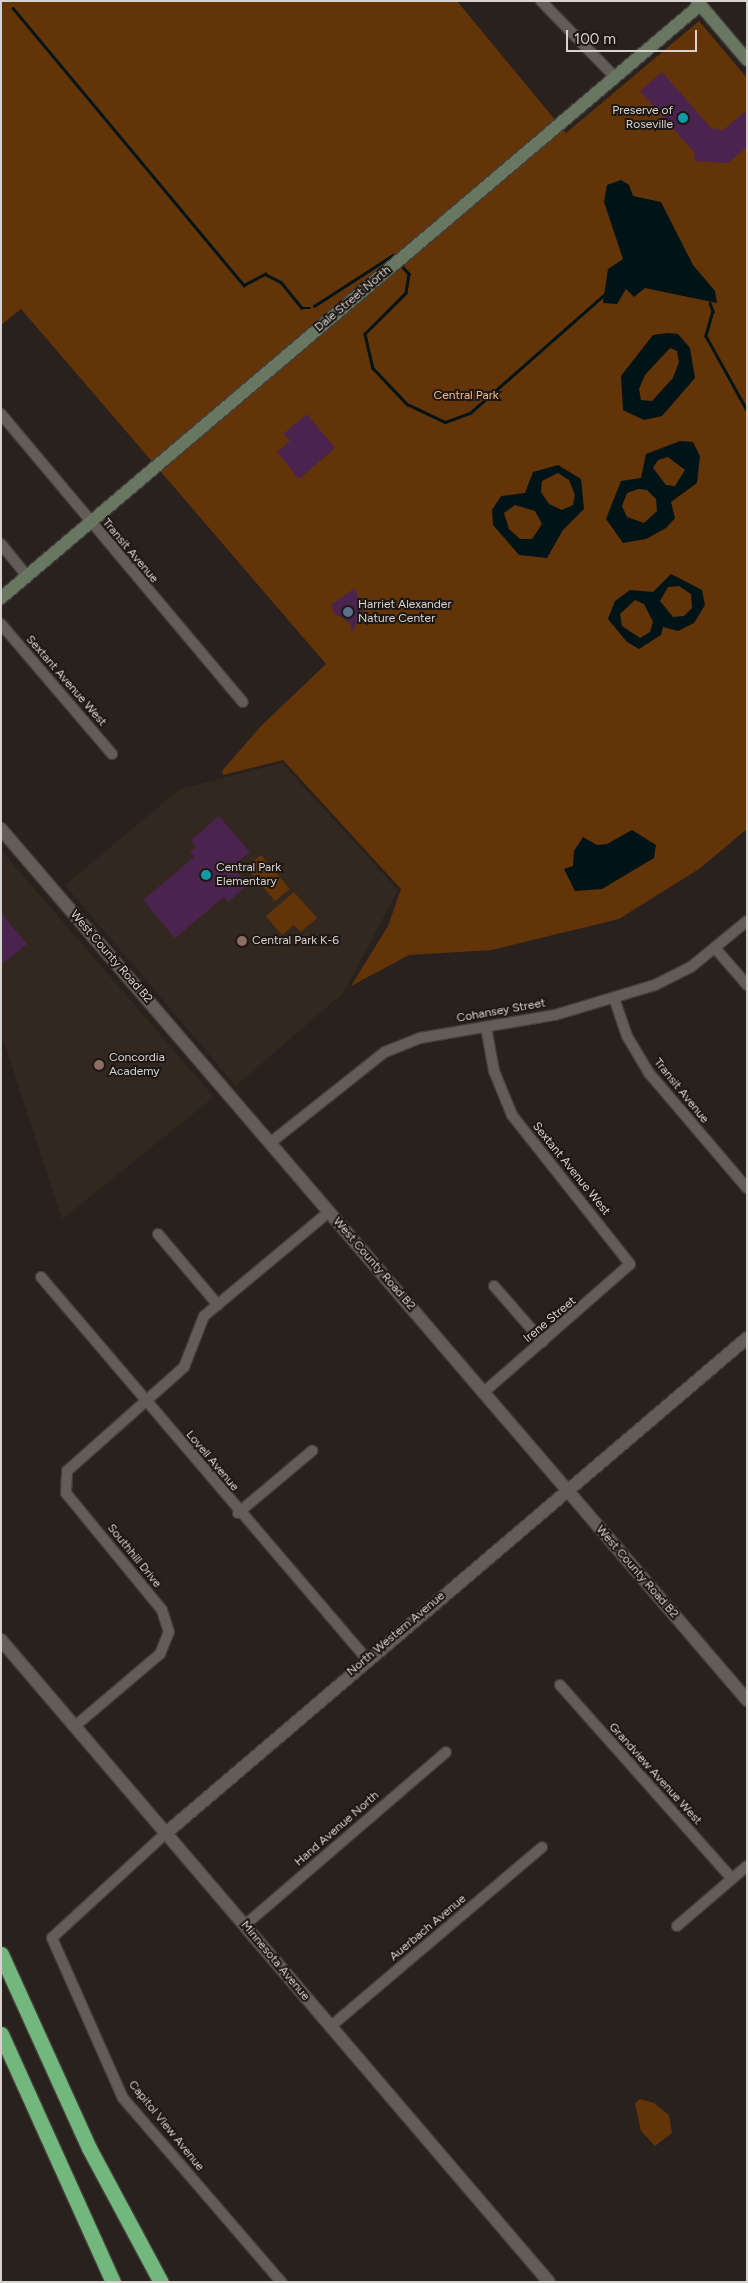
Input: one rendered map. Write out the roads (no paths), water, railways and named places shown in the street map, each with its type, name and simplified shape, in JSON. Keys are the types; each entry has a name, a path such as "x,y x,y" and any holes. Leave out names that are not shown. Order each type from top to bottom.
{"highway":[{"path":"1,1954 93,2156 159,2279"},
{"path":"1,2034 113,2282"},
{"path":"79,2204 124,2282"}],"main road":[{"name":"Dale Street North","path":"1,598 701,2"},
{"path":"701,2 747,60"}],"street":[{"path":"540,1 615,77"},
{"name":"Transit Avenue","path":"1,414 90,523 243,702"},
{"path":"1,544 27,576"},
{"name":"Sextant Avenue West","path":"1,624 112,754"},
{"name":"West County Road B2","path":"1,829 747,1700"},
{"name":"Cohansey Street","path":"270,1143 385,1052 420,1038 486,1027 614,998 674,977 715,948 747,921"},
{"path":"715,948 747,985"},
{"name":"Transit Avenue","path":"614,998 627,1036 648,1073 747,1188"},
{"name":"Sextant Avenue West","path":"486,1027 494,1071 512,1115 630,1264"},
{"path":"146,1402 184,1367 198,1323 329,1212"},
{"path":"158,1234 218,1305"},
{"name":"Irene Street","path":"484,1392 630,1264"},
{"name":"Lovell Avenue","path":"41,1277 238,1513 366,1658"},
{"path":"494,1286 543,1342"},
{"name":"North Western Avenue","path":"52,1938 166,1833 366,1658 568,1491 747,1338"},
{"name":"Southhill Drive","path":"75,1726 160,1654 168,1640 166,1616 70,1498 64,1485 71,1466 146,1402"},
{"path":"238,1513 312,1451"},
{"name":"Minnesota Avenue","path":"1,1640 550,2282"},
{"name":"Grandview Avenue West","path":"560,1685 732,1879"},
{"name":"Hand Avenue North","path":"245,1925 446,1752"},
{"name":"Auerbach Avenue","path":"330,2027 542,1848"},
{"path":"677,1926 747,1866"},
{"name":"Capitol View Avenue","path":"52,1938 123,2098 281,2282"}],"waterway":[{"path":"13,8 244,285 265,274 281,282 302,308 310,308"},
{"path":"314,306 393,255"},
{"path":"403,267 409,274 406,293 365,334 373,368 407,404 445,422 470,413 605,294"},
{"path":"710,303 713,311 706,336 747,410"}],"place":[{"name":"Preserve of Roseville","path":"683,118"},
{"name":"Harriet Alexander Nature Center","path":"348,612"},
{"name":"Central Park Elementary","path":"206,875"},
{"name":"Central Park K-6","path":"242,941"},
{"name":"Concordia Academy","path":"99,1065"}],"park label":[{"name":"Central Park","path":"466,396"}]}
